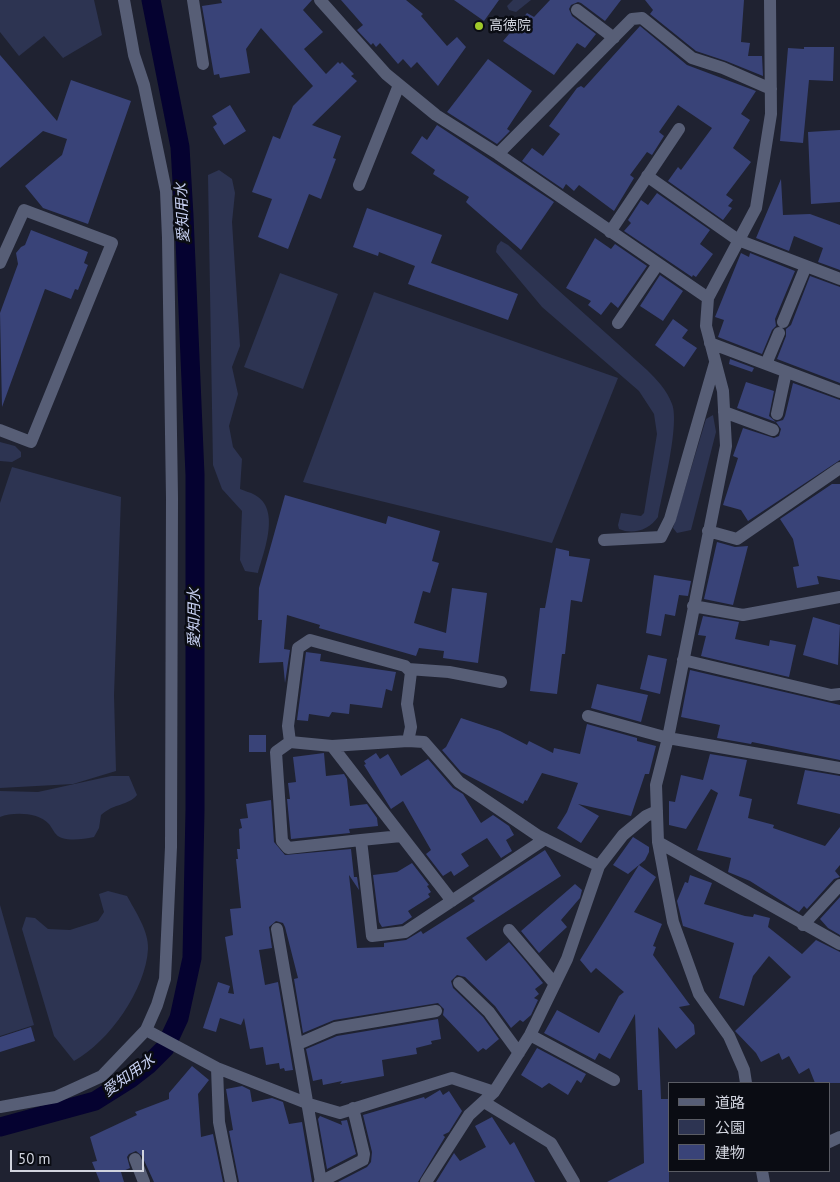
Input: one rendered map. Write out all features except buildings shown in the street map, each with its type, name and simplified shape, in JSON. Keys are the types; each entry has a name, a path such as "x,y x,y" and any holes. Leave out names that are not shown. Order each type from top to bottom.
{"street":[{"path":"0,1107 56,1097 102,1076 146,1030 166,979 171,847 172,498 166,191 144,85 134,55 124,0"},
{"path":"193,0 203,64"},
{"path":"320,0 386,74 436,116 498,154 708,298"},
{"path":"746,1082 744,1070 729,1036 699,994 673,922 658,842 656,785 668,738 726,446 723,391 710,343 706,318 708,298 756,208 772,114 770,0"},
{"path":"577,10 614,38"},
{"path":"498,154 632,19 642,18 692,58 723,68 771,89"},
{"path":"359,185 399,85"},
{"path":"610,232 679,129"},
{"path":"648,176 738,240 840,279"},
{"path":"0,264 24,210 112,243 32,442 0,430"},
{"path":"618,323 658,264"},
{"path":"766,364 806,266"},
{"path":"710,343 840,392"},
{"path":"604,540 661,537 670,519 715,363"},
{"path":"776,414 786,372"},
{"path":"724,412 773,430"},
{"path":"708,531 736,539 840,468"},
{"path":"693,606 743,615 840,597"},
{"path":"290,742 288,726 298,648 310,640 405,666 411,672 407,704 411,727 408,741"},
{"path":"683,660 831,695 840,694"},
{"path":"408,669 449,672 501,682"},
{"path":"588,716 668,738 840,768"},
{"path":"401,836 288,848 282,841 276,752 290,742 332,746 408,741 424,742 459,782 545,839 599,866"},
{"path":"332,746 452,901"},
{"path":"426,1182 469,1115 494,1092 530,1035 567,959 599,866 624,835 646,816 656,811"},
{"path":"361,840 372,936 405,932 545,839"},
{"path":"658,842 803,925 840,944"},
{"path":"803,925 840,885"},
{"path":"278,929 321,1182 362,1160 364,1154 353,1108"},
{"path":"509,930 555,984"},
{"path":"459,983 489,1012 519,1053"},
{"path":"298,1044 335,1028 436,1011"},
{"path":"146,1030 158,1035 186,1053 218,1068 309,1104 340,1112 452,1078 494,1092"},
{"path":"530,1035 614,1080"},
{"path":"218,1068 219,1122 231,1182"},
{"path":"484,1102 551,1143 574,1182"},
{"path":"135,1159 144,1182"}],"green space":[{"path":"0,0 94,0 102,35 63,58 44,36 19,56 0,32"},
{"path":"513,0 531,0 516,12 509,10 507,6"},
{"path":"219,170 232,179 235,193 232,222 240,346 232,367 238,394 229,426 233,447 242,459 240,489 255,495 263,501 269,520 267,542 258,573 245,571 240,560 242,511 222,489 213,465 208,175"},
{"path":"501,241 508,245 647,370 670,399 674,414 674,427 666,476 658,517 645,528 635,531 624,531 619,529 618,525 621,513 641,516 644,513 657,434 654,414 639,391 542,307 496,252 497,246"},
{"path":"280,273 338,294 303,389 244,367"},
{"path":"374,292 618,378 552,543 303,482"},
{"path":"713,415 716,432 691,530 677,533 673,528 706,419"},
{"path":"0,442 15,446 21,452 21,457 12,462 0,461"},
{"path":"12,467 121,497 114,695 116,771 73,784 0,788 0,503"},
{"path":"111,776 129,776 137,795 133,799 111,808 101,815 99,828 94,837 74,840 62,838 44,820 32,815 12,814 0,817 0,791 38,792"},
{"path":"108,891 127,896 144,928 148,942 146,965 133,997 112,1028 100,1041 74,1061 54,1036 22,929 26,917 35,918 48,929 70,930 98,921 104,912 99,894"},
{"path":"0,905 34,1025 0,1036"}],"waterway":[{"name":"愛知用水","path":"0,1127 95,1101 148,1065 165,1048 179,1018 192,958 195,810 195,475 184,216 180,147 151,0"}],"place":[{"name":"高徳院","path":"479,26"}]}
